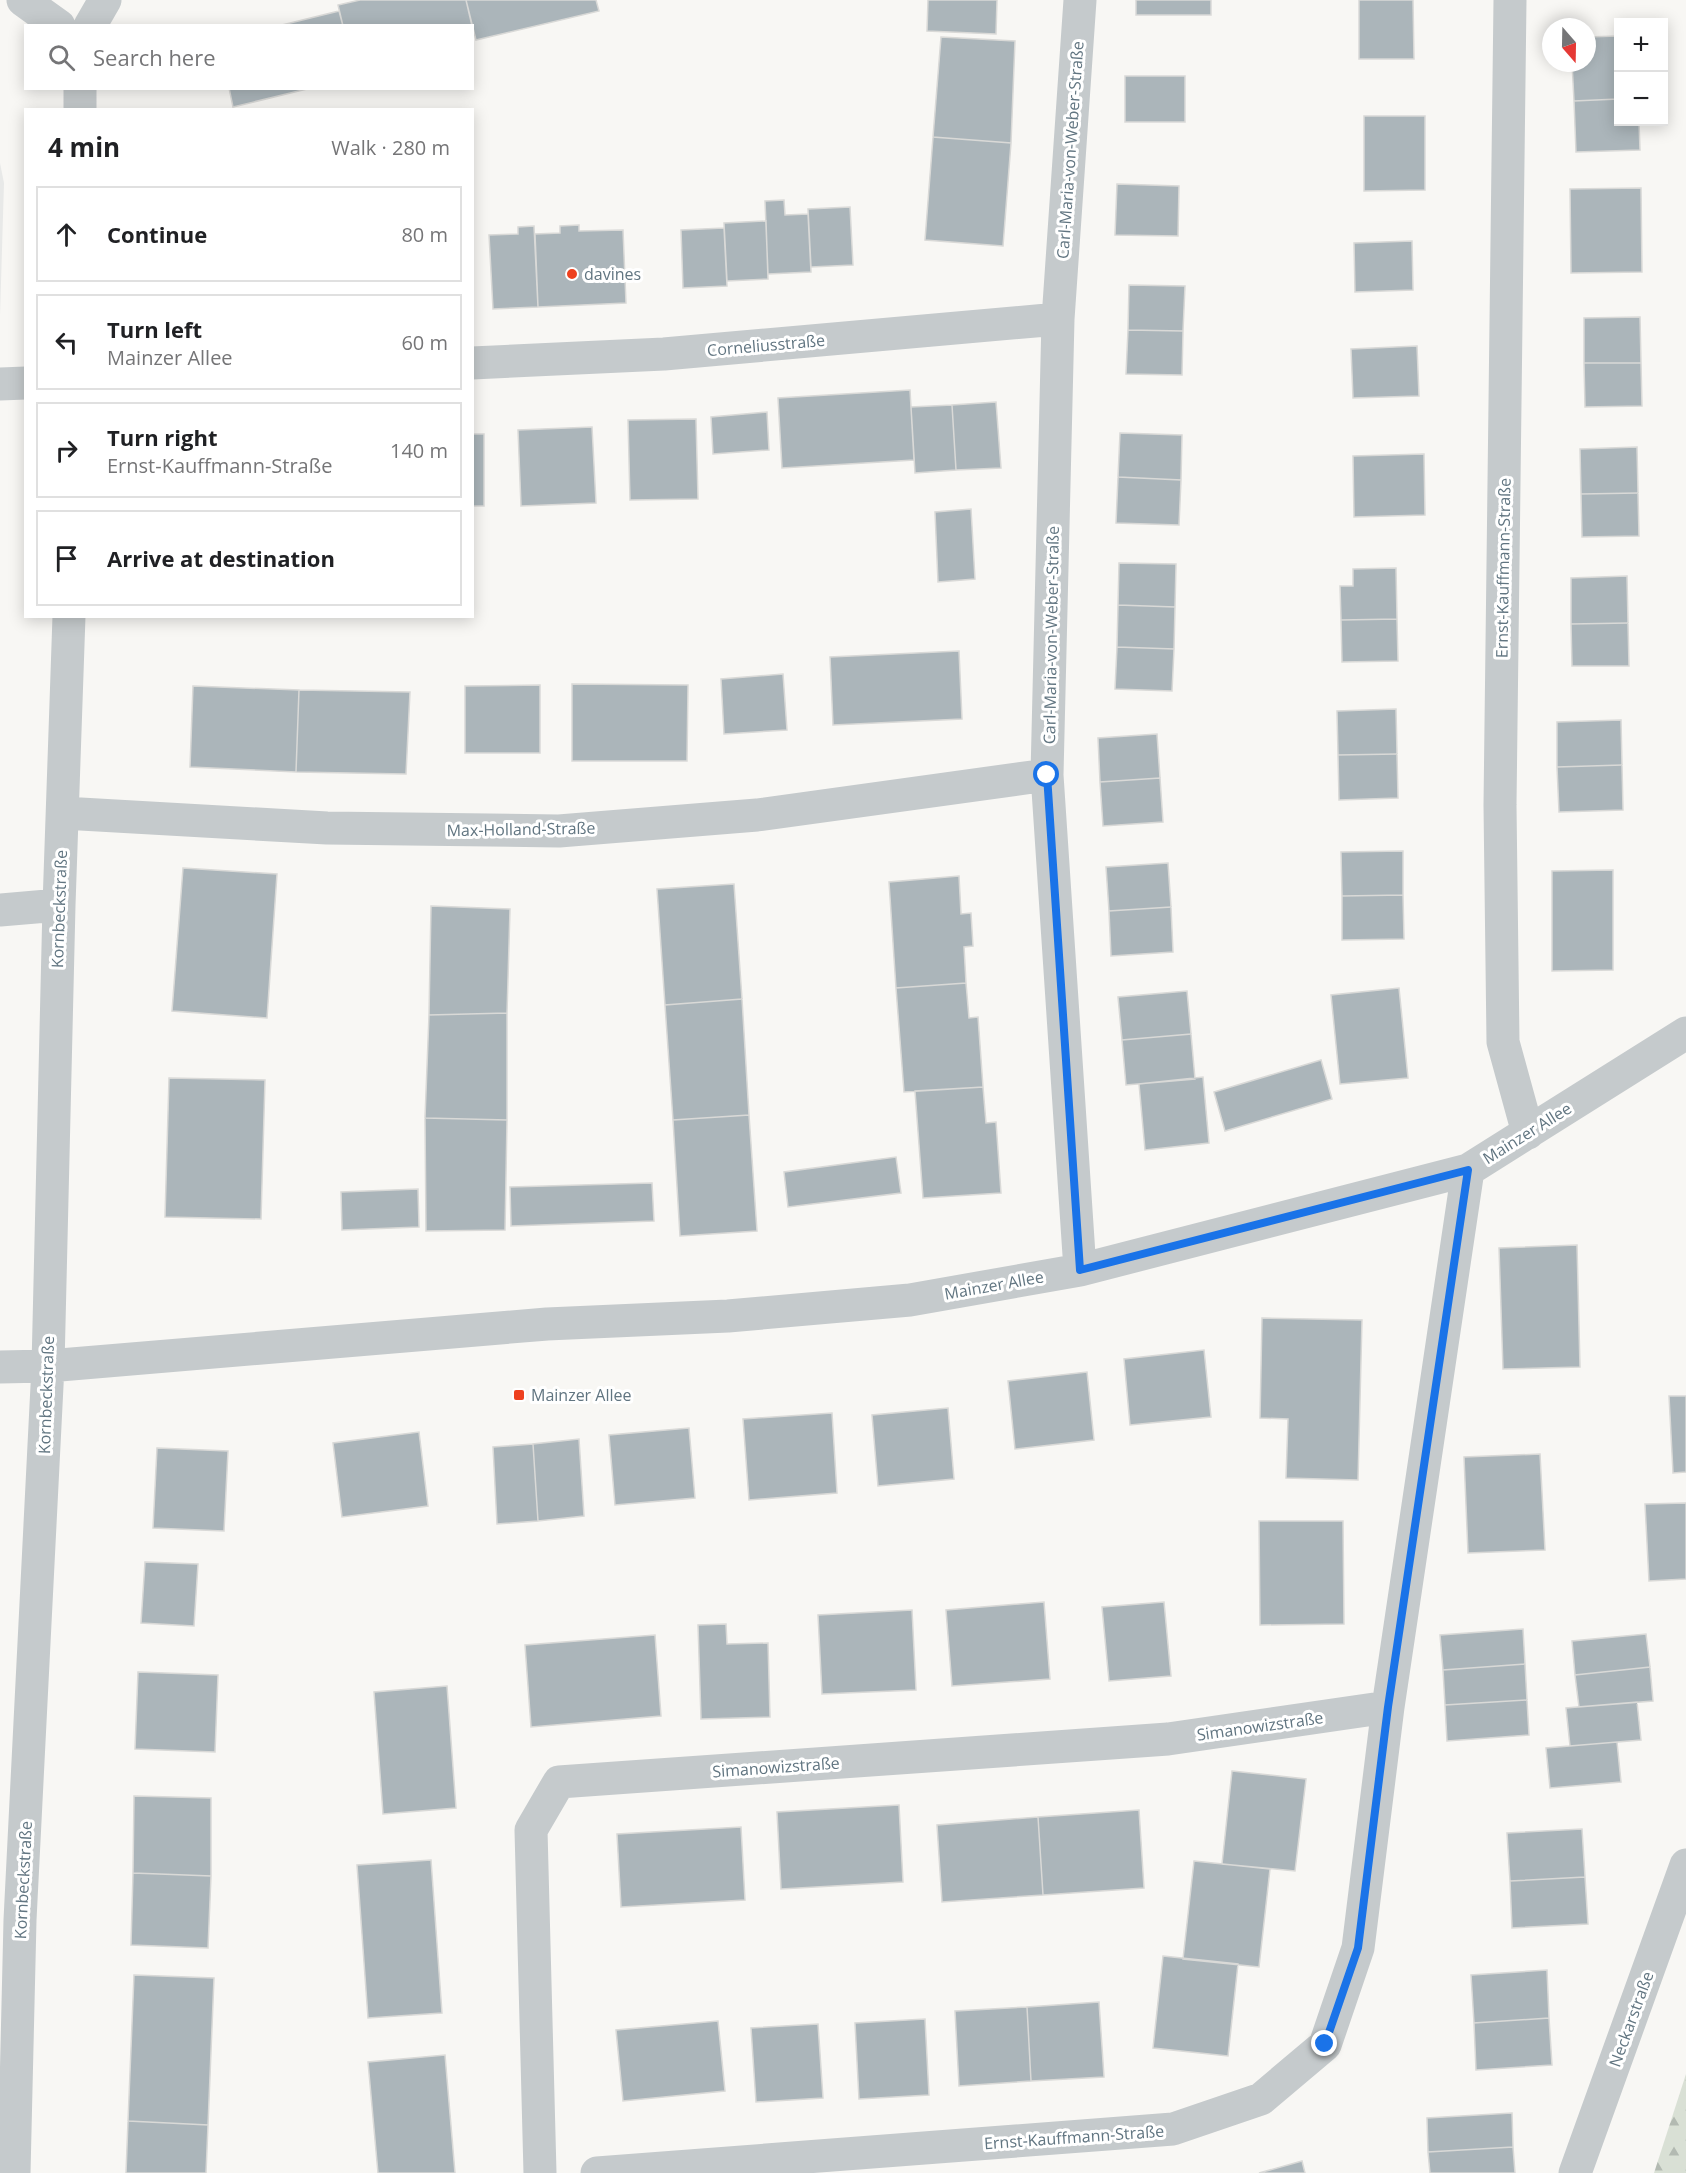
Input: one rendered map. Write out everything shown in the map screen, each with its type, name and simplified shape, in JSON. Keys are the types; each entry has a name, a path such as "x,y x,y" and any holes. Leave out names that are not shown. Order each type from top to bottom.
{"street":[{"path":"23,0 56,24"},
{"path":"91,24 105,0"},
{"name":"Carl-Maria-von-Weber-Straße","path":"1080,0 1058,319 1047,775 1080,1270"},
{"name":"Ernst-Kauffmann-Straße","path":"1510,0 1500,805 1503,1042 1528,1132"},
{"path":"80,90 80,108"},
{"name":"Corneliusstraße","path":"474,363 664,354 1058,319"},
{"path":"0,384 24,382"},
{"name":"Kornbeckstraße","path":"14,2173 20,1920 48,1366 59,905 69,618"},
{"name":"Max-Holland-Straße","path":"63,813 327,828 559,831 756,815 1047,775"},
{"path":"0,910 59,905"},
{"name":"Mainzer Allee","path":"0,1366 48,1366 547,1324 728,1316 910,1300 1080,1270 1468,1170 1686,1033"},
{"name":"Ernst-Kauffmann-Straße","path":"597,2173 1173,2129 1261,2099 1325,2044 1358,1948 1388,1707 1468,1170"},
{"name":"Simanowizstraße","path":"540,2173 531,1830 558,1782 1168,1739 1388,1707"},
{"name":"Neckarstraße","path":"1575,2173 1686,1865"}],"shaded area":[{"path":"0,163 4,183 0,316"}],"green space":[{"path":"1686,2074 1686,2173 1654,2173"}],"building":[{"path":"360,0 466,0 472,24 343,24 338,5"},
{"path":"466,0 596,0 599,11 476,40 474,24 472,24"},
{"path":"928,0 997,0 996,34 927,31"},
{"path":"1136,0 1211,0 1211,15 1136,15"},
{"path":"1359,0 1413,0 1414,59 1359,59"},
{"path":"339,11 342,24 286,24"},
{"path":"1614,36 1614,99 1574,101 1572,72 1596,72 1596,37"},
{"path":"941,37 1015,41 1011,143 933,137"},
{"path":"1125,76 1185,76 1185,122 1125,122"},
{"path":"229,90 303,90 233,107"},
{"path":"1614,99 1614,126 1639,126 1640,150 1576,152 1574,101"},
{"path":"1364,116 1425,116 1425,190 1364,191"},
{"path":"933,137 1011,143 1003,246 925,240"},
{"path":"1117,184 1179,186 1178,236 1115,235"},
{"path":"1641,188 1642,272 1571,273 1570,189"},
{"path":"784,200 785,215 808,214 811,272 768,274 765,201"},
{"path":"850,207 853,265 811,267 808,209"},
{"path":"766,221 768,279 727,281 724,223"},
{"path":"579,225 579,231 623,230 626,303 538,307 535,234 560,233 560,226"},
{"path":"534,226 538,307 493,309 489,235 518,234 518,227"},
{"path":"724,228 727,286 683,288 681,230"},
{"path":"1412,241 1413,290 1355,292 1354,243"},
{"path":"1129,285 1185,286 1183,331 1128,330"},
{"path":"1640,317 1641,363 1584,363 1584,318"},
{"path":"1128,330 1183,331 1182,375 1126,374"},
{"path":"1417,346 1419,396 1353,398 1351,349"},
{"path":"1584,363 1641,363 1642,406 1585,407"},
{"path":"910,390 914,460 782,468 778,398"},
{"path":"996,402 1001,468 956,470 952,405"},
{"path":"952,405 956,470 915,473 911,407"},
{"path":"767,412 769,450 713,454 711,417"},
{"path":"696,419 698,499 630,500 628,420"},
{"path":"592,427 596,503 521,506 518,430"},
{"path":"1120,433 1182,435 1181,480 1118,477"},
{"path":"474,434 484,434 484,506 474,506"},
{"path":"1637,447 1638,493 1581,494 1580,449"},
{"path":"1424,454 1425,515 1354,517 1353,456"},
{"path":"1118,477 1181,480 1179,525 1116,523"},
{"path":"1638,493 1639,536 1582,537 1581,494"},
{"path":"971,509 975,579 938,582 935,512"},
{"path":"1119,563 1176,564 1175,607 1118,605"},
{"path":"1396,568 1397,619 1341,620 1340,586 1353,586 1353,569"},
{"path":"1627,576 1628,623 1571,624 1571,578"},
{"path":"1118,605 1175,607 1174,649 1117,647"},
{"path":"1397,619 1398,661 1342,662 1341,620"},
{"path":"1628,623 1629,666 1572,666 1571,624"},
{"path":"1117,647 1174,649 1172,691 1115,689"},
{"path":"959,651 962,719 833,725 830,657"},
{"path":"783,674 787,730 724,734 721,679"},
{"path":"572,684 688,685 687,761 572,761"},
{"path":"540,685 540,753 465,753 465,686"},
{"path":"193,686 299,690 296,772 190,767"},
{"path":"299,690 410,692 406,774 296,772"},
{"path":"1396,709 1397,754 1338,755 1337,711"},
{"path":"1621,720 1622,765 1557,767 1557,722"},
{"path":"1157,734 1160,778 1100,782 1098,738"},
{"path":"1397,754 1398,798 1339,800 1338,755"},
{"path":"1622,765 1623,810 1559,812 1557,767"},
{"path":"1160,778 1163,822 1103,826 1100,782"},
{"path":"1403,851 1403,895 1342,896 1341,852"},
{"path":"1168,863 1171,907 1109,911 1106,867"},
{"path":"183,868 277,874 267,1018 172,1011"},
{"path":"1613,870 1613,970 1552,971 1552,871"},
{"path":"959,876 961,914 971,913 973,946 964,947 966,983 896,988 889,882"},
{"path":"734,884 742,999 665,1005 657,889"},
{"path":"1403,895 1404,939 1342,940 1342,896"},
{"path":"431,906 510,909 507,1013 429,1015"},
{"path":"1171,907 1173,952 1111,956 1109,911"},
{"path":"966,983 969,1018 978,1017 983,1087 904,1092 896,988"},
{"path":"1399,988 1408,1078 1340,1084 1331,995"},
{"path":"1187,991 1191,1034 1122,1040 1118,997"},
{"path":"742,999 749,1115 673,1120 665,1005"},
{"path":"507,1013 507,1120 425,1118 429,1015"},
{"path":"1191,1034 1195,1079 1126,1085 1122,1040"},
{"path":"1321,1060 1332,1099 1225,1131 1214,1092"},
{"path":"1203,1077 1209,1143 1145,1150 1139,1084"},
{"path":"169,1078 265,1080 261,1219 165,1217"},
{"path":"983,1087 986,1123 996,1122 1001,1193 923,1198 915,1091"},
{"path":"749,1115 757,1231 680,1236 673,1120"},
{"path":"425,1118 507,1120 505,1230 426,1231"},
{"path":"896,1157 901,1193 788,1207 784,1172"},
{"path":"652,1183 654,1221 511,1226 510,1187"},
{"path":"418,1189 419,1227 342,1230 341,1192"},
{"path":"1577,1245 1580,1367 1503,1369 1499,1248"},
{"path":"1262,1318 1362,1320 1358,1480 1286,1478 1288,1419 1260,1418"},
{"path":"1204,1350 1211,1417 1130,1425 1124,1359"},
{"path":"1087,1372 1094,1440 1015,1449 1008,1381"},
{"path":"1669,1396 1686,1396 1686,1472 1673,1473"},
{"path":"948,1408 954,1479 878,1486 872,1415"},
{"path":"832,1413 837,1493 749,1500 743,1419"},
{"path":"689,1428 695,1498 615,1505 609,1435"},
{"path":"419,1432 428,1506 342,1517 333,1443"},
{"path":"579,1439 584,1516 538,1521 533,1444"},
{"path":"533,1444 538,1521 497,1524 493,1447"},
{"path":"157,1448 228,1451 224,1531 153,1528"},
{"path":"1540,1454 1545,1550 1468,1553 1464,1457"},
{"path":"1686,1503 1686,1579 1649,1581 1645,1504"},
{"path":"1259,1521 1343,1521 1344,1624 1260,1625"},
{"path":"145,1562 198,1564 194,1626 141,1623"},
{"path":"1044,1602 1050,1679 952,1686 946,1610"},
{"path":"1164,1602 1171,1676 1109,1681 1102,1607"},
{"path":"912,1610 916,1690 822,1694 818,1615"},
{"path":"726,1624 727,1644 768,1643 770,1717 701,1719 698,1625"},
{"path":"1523,1629 1525,1664 1443,1670 1440,1635"},
{"path":"1646,1634 1650,1667 1575,1675 1572,1641"},
{"path":"655,1635 661,1716 531,1727 525,1645"},
{"path":"1525,1664 1527,1700 1445,1705 1443,1670"},
{"path":"1650,1667 1653,1701 1579,1707 1575,1675"},
{"path":"138,1672 218,1675 215,1752 135,1749"},
{"path":"447,1686 456,1808 383,1814 374,1692"},
{"path":"1527,1700 1529,1735 1447,1741 1445,1705"},
{"path":"1637,1702 1641,1740 1570,1746 1566,1708"},
{"path":"1617,1742 1621,1782 1550,1788 1546,1748"},
{"path":"1232,1771 1306,1779 1295,1871 1222,1864"},
{"path":"134,1796 211,1798 211,1876 133,1873"},
{"path":"899,1805 903,1882 781,1889 777,1812"},
{"path":"1139,1810 1144,1888 1043,1895 1038,1817"},
{"path":"1038,1817 1043,1895 942,1902 937,1825"},
{"path":"741,1827 745,1900 621,1907 617,1834"},
{"path":"1582,1829 1585,1877 1510,1881 1507,1833"},
{"path":"431,1860 442,2013 368,2018 357,1865"},
{"path":"1194,1861 1270,1869 1259,1967 1183,1959"},
{"path":"133,1873 211,1876 208,1948 131,1945"},
{"path":"1585,1877 1588,1924 1512,1928 1510,1881"},
{"path":"1163,1956 1238,1964 1228,2056 1153,2048"},
{"path":"1547,1970 1549,2018 1474,2023 1471,1975"},
{"path":"134,1975 214,1978 208,2125 128,2121"},
{"path":"1099,2002 1104,2077 1031,2081 1027,2007"},
{"path":"1027,2007 1031,2081 959,2086 955,2011"},
{"path":"1549,2018 1552,2065 1476,2070 1474,2023"},
{"path":"925,2019 929,2095 859,2099 855,2023"},
{"path":"718,2021 725,2091 623,2101 616,2030"},
{"path":"818,2024 823,2098 756,2102 751,2028"},
{"path":"445,2055 455,2173 378,2173 368,2062"},
{"path":"1512,2113 1513,2147 1428,2152 1427,2118"},
{"path":"128,2121 208,2125 206,2173 126,2173"},
{"path":"1513,2147 1515,2173 1430,2173 1428,2152"},
{"path":"1302,2161 1305,2173 1259,2173"}],"place":[{"name":"davines","path":"572,274"},
{"name":"Mainzer Allee","path":"519,1395"}],"route":[{"path":"1047,775 1080,1270 1468,1170 1388,1707 1358,1948 1325,2044"}]}
